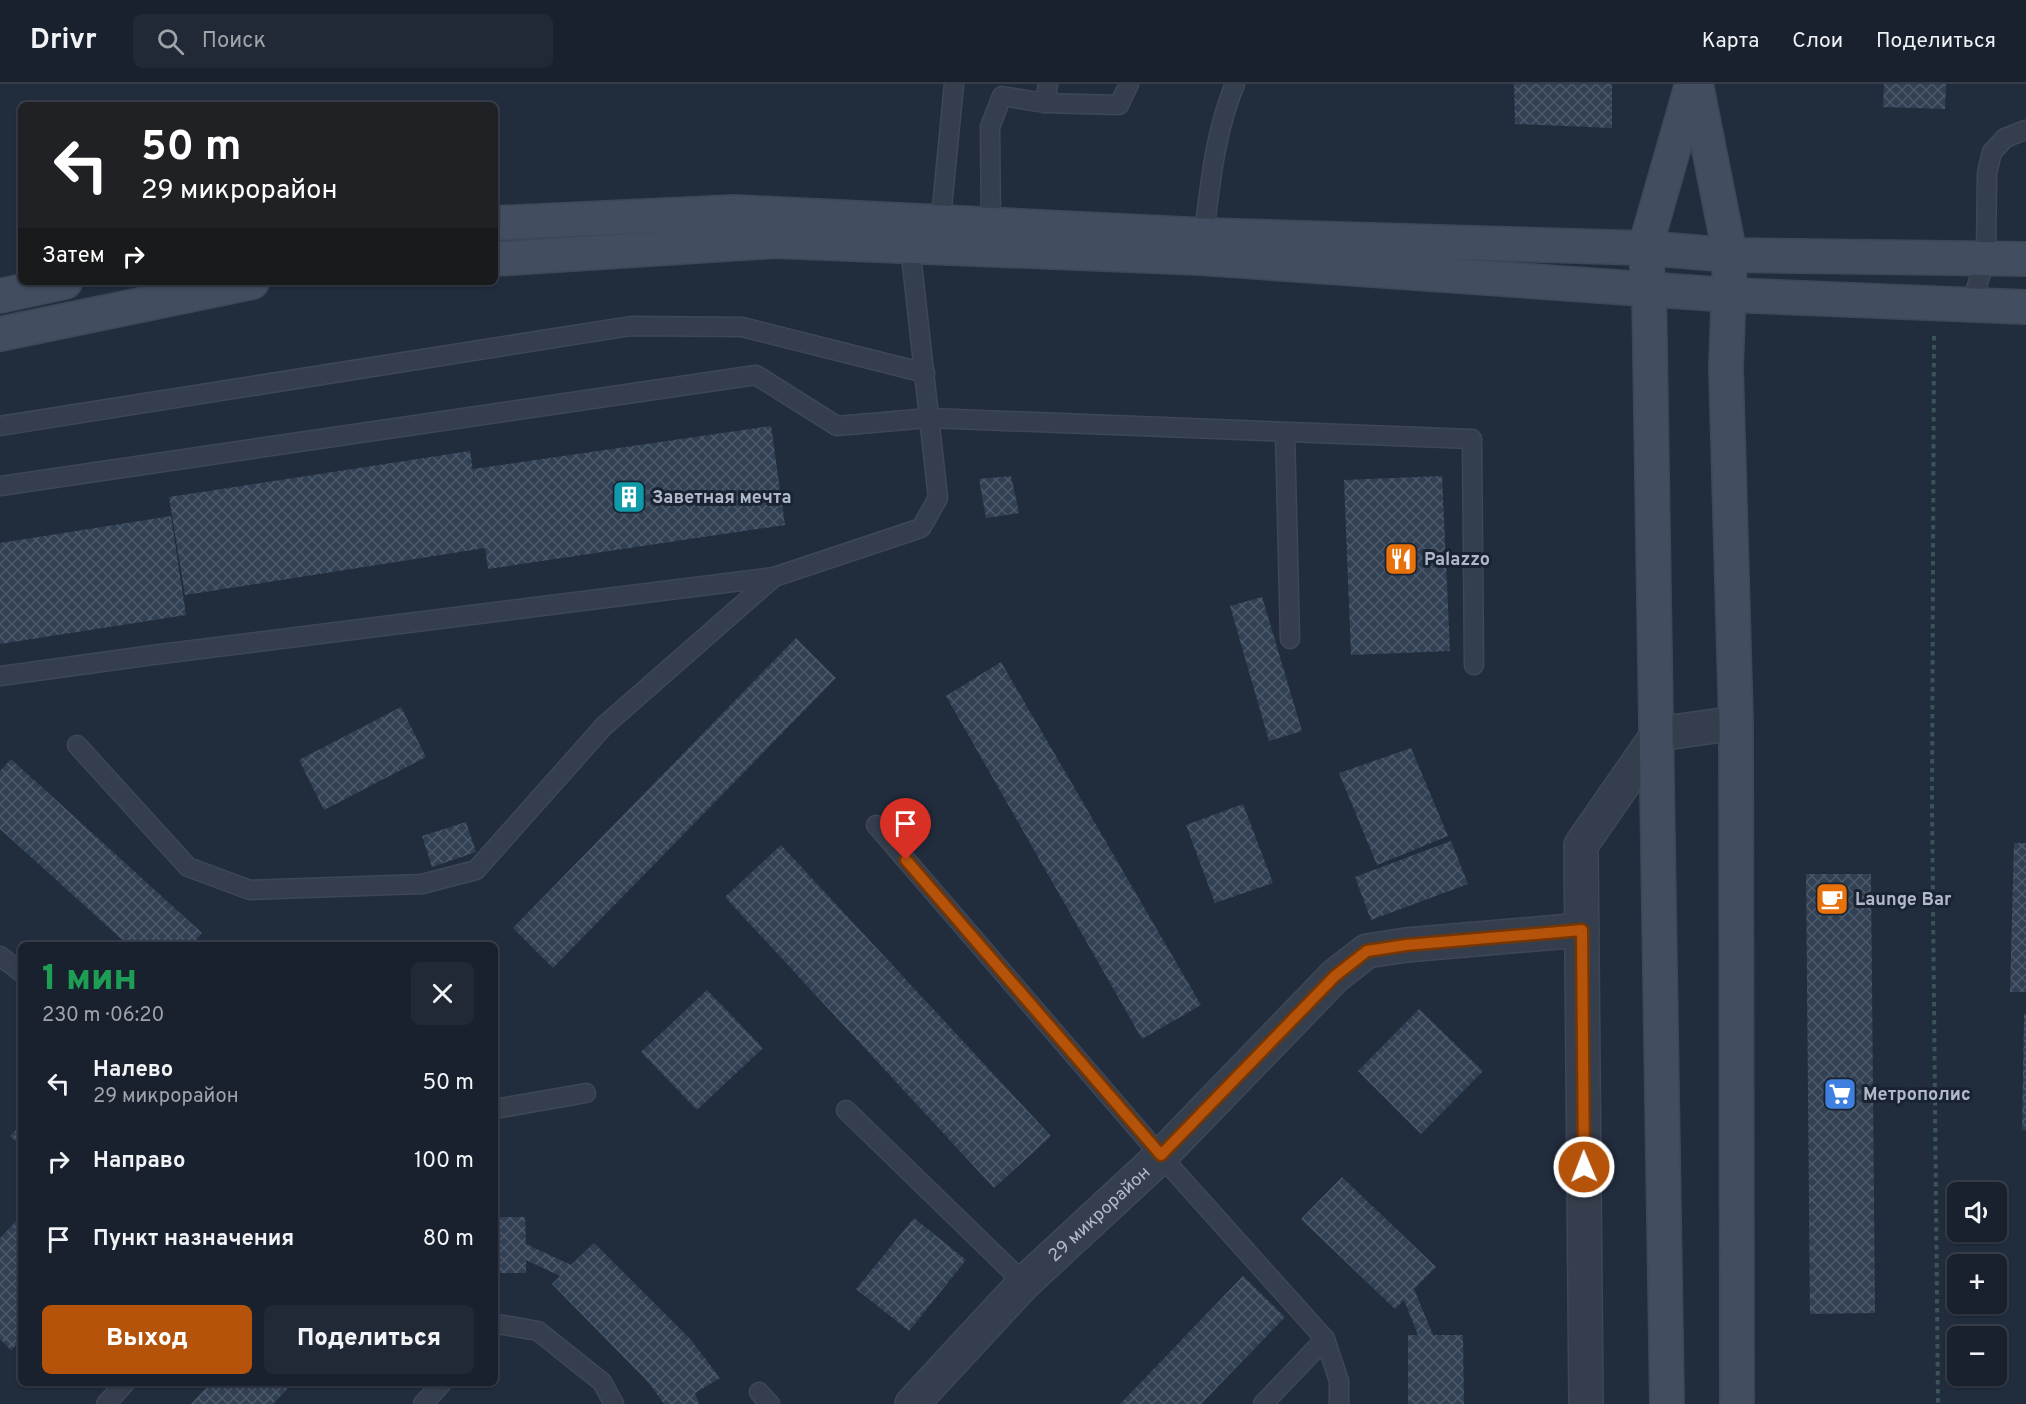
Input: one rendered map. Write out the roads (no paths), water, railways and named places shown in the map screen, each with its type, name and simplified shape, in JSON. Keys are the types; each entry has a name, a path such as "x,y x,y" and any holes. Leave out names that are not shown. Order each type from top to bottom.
{"main road":[{"path":"1666,1404 1658,734 1649,288 1645,248 1694,84"},
{"path":"1694,84 1730,255 1726,368 1736,723 1737,1404"},
{"path":"498,223 735,212 924,234 1203,247 1645,248 1730,255 2026,259"},
{"path":"498,259 924,234"},
{"path":"1203,247 1729,295 2026,307"},
{"path":"0,296 51,285"},
{"path":"0,334 237,285"}],"street":[{"path":"1586,1404 1581,845 1658,734 1736,723"},
{"name":"29 микрорайон","path":"912,1404 1024,1283 1161,1155 1335,976 1367,951 1406,945 1582,930"}],"lane":[{"path":"0,676 774,577 921,528 938,498 925,373 924,234 954,84"},
{"path":"1045,103 1048,84"},
{"path":"990,237 990,127 995,90 1045,103 1119,105 1129,84"},
{"path":"1203,247 1210,172 1225,109 1235,84"},
{"path":"1971,305 1986,257 1987,172 1992,152 2005,138 2025,130"},
{"path":"0,426 631,326 742,327 925,373"},
{"path":"0,486 756,375 837,426 929,418 1472,439 1474,665"},
{"path":"1285,432 1290,639"},
{"path":"77,745 188,867 250,890 422,884 476,870 604,726 774,577"},
{"path":"876,825 1161,1155 1325,1339 1339,1381 1339,1404"},
{"path":"0,956 18,970"},
{"path":"498,1108 585,1093"},
{"path":"846,1110 1024,1283"},
{"path":"498,1323 538,1331 602,1382 614,1404"},
{"path":"1263,1404 1325,1339"},
{"path":"106,1404 122,1386"},
{"path":"423,1404 439,1386"}],"place":[{"name":"Заветная мечта","path":"629,497"},
{"name":"Palazzo","path":"1401,559"},
{"name":"Launge Bar","path":"1832,899"},
{"name":"Метрополис","path":"1840,1094"}]}
